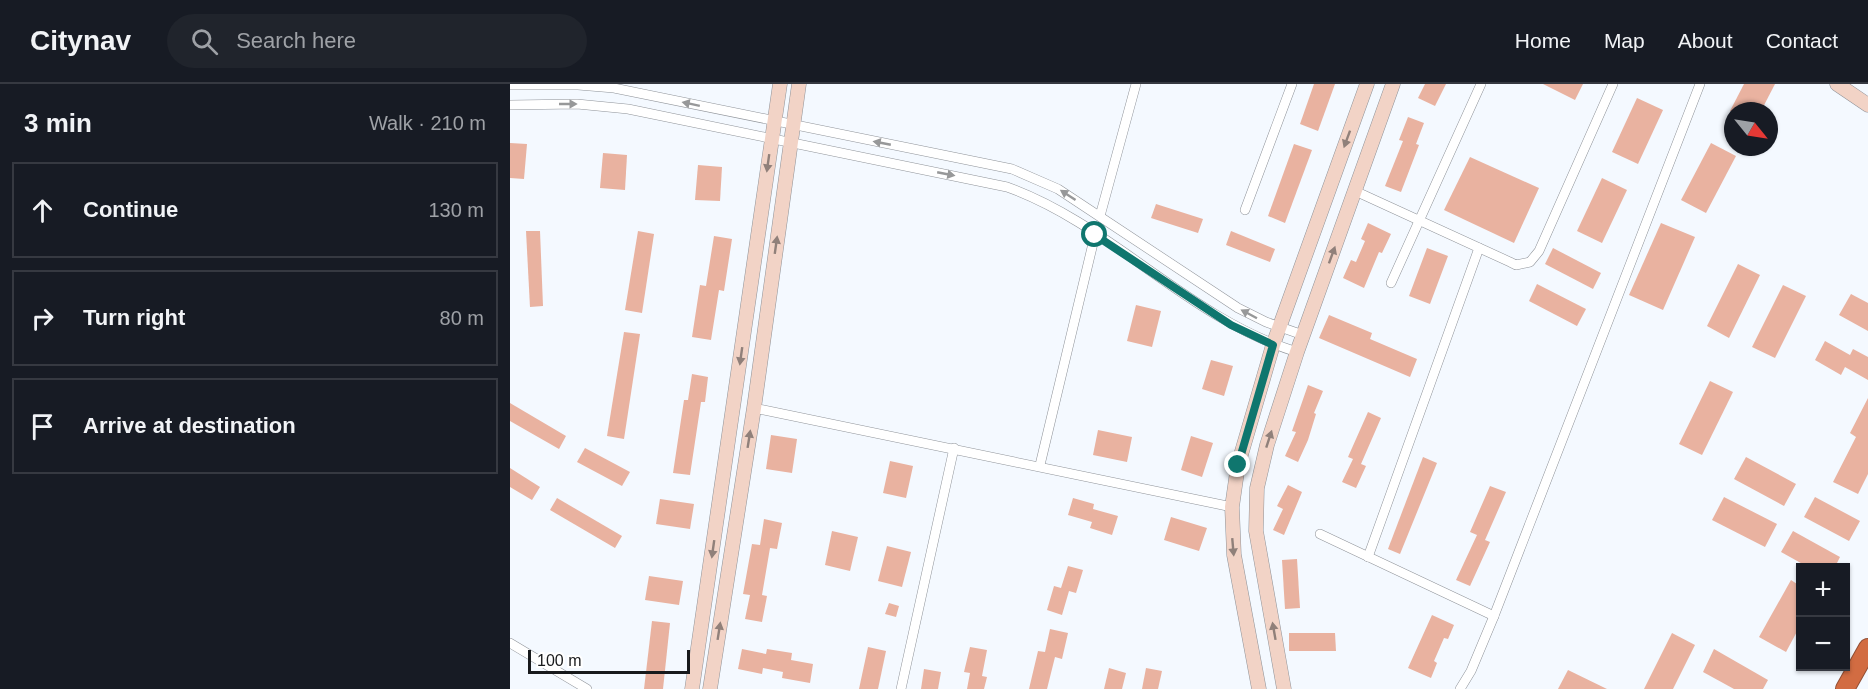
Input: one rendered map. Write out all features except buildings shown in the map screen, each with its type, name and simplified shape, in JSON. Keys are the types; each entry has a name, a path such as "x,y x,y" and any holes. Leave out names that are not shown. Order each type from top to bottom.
{"highway":[{"path":"1845,689 1868,648"}],"main road":[{"path":"692,689 780,84"},
{"path":"710,689 754,408 799,84"},
{"path":"1259,689 1234,555 1232,507 1238,465 1273,345 1367,84"},
{"path":"1284,689 1260,553 1256,510 1261,466 1303,334 1393,84"},
{"path":"1837,84 1868,105"}],"street":[{"path":"1100,216 1136,84"},
{"path":"1245,210 1292,84"},
{"path":"1391,283 1481,84"},
{"path":"1355,191 1516,265 1530,262 1535,258 1613,84"},
{"path":"1460,689 1471,671 1494,616 1700,84"},
{"path":"510,85 578,85 614,88 1012,169 1058,189 1238,308 1280,328 1303,334"},
{"path":"510,105 577,104 611,107 1006,187 1051,206 1231,325 1273,345 1297,352"},
{"path":"1040,465 1095,235"},
{"path":"1368,557 1479,248"},
{"path":"754,408 1040,465 1232,507"},
{"path":"901,689 954,448"},
{"path":"1320,534 1494,616"},
{"path":"510,643 587,689"}],"route":[{"path":"1095,235 1231,325 1273,345 1238,465"}]}
